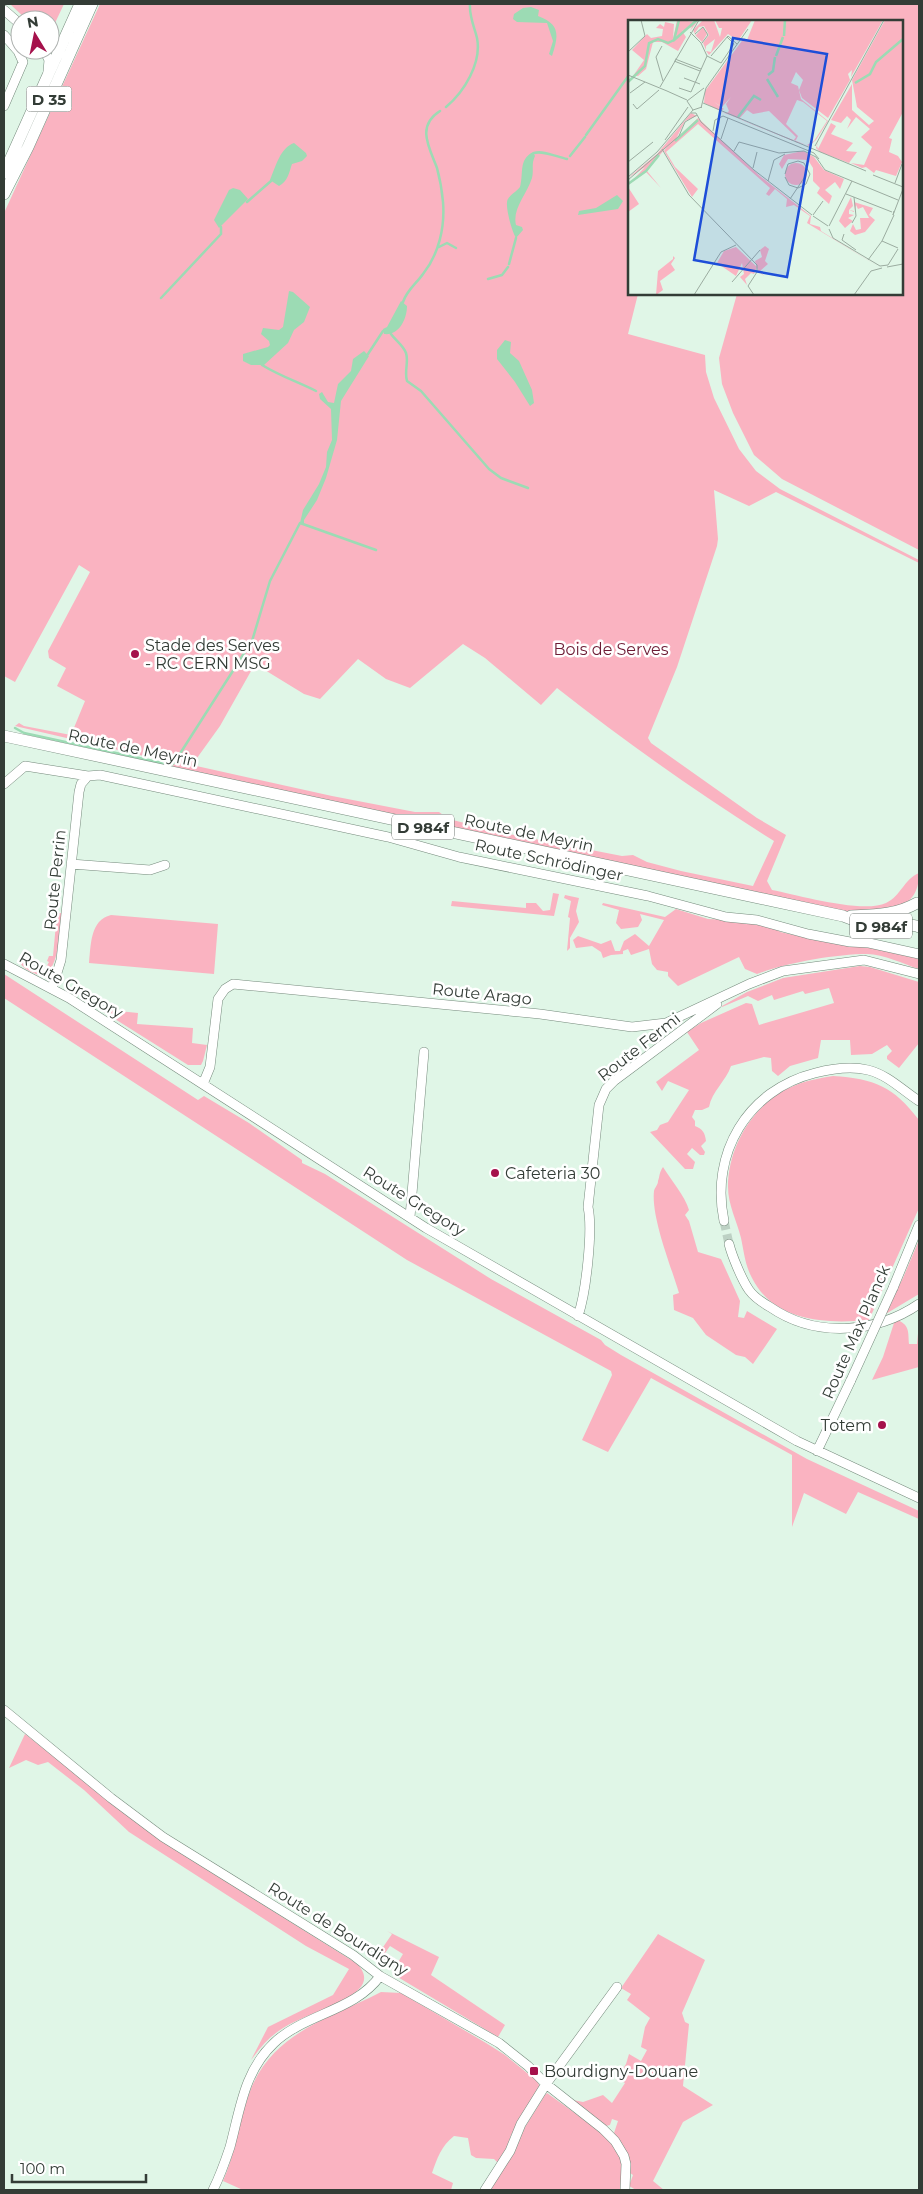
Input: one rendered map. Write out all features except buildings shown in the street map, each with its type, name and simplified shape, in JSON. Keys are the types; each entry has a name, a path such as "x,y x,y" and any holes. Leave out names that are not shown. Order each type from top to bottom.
{"main road":[{"name":"D 35","path":"60,47 79,4"},
{"name":"D 35","path":"60,50 92,4"},
{"name":"D 35","path":"4,173 54,60"},
{"name":"D 35","path":"4,194 28,146 55,60"},
{"name":"Route de Meyrin","path":"4,736 842,916 869,924 890,926 919,925"},
{"name":"Route de Meyrin","path":"842,916 900,912 918,901"},
{"path":"918,901 916,912 919,925"}],"street":[{"path":"60,38 79,4"},
{"path":"4,35 18,51 23,62 4,106"},
{"name":"Route Schrödinger","path":"4,784 25,766 88,776 100,775 388,837 459,857 648,896 717,915 757,920 799,932 850,942 869,943 919,954"},
{"name":"Route Perrin","path":"52,989 61,960 79,792 81,784 88,776"},
{"path":"71,864 150,870 165,865"},
{"path":"727,995 750,984 784,972 855,960 871,960 919,974"},
{"name":"Route Gregory","path":"4,964 52,989 410,1217 578,1316 817,1451 919,1498"},
{"name":"Route Arago","path":"203,1084 210,1067 218,998 227,986 240,984 369,996 540,1014 632,1027 666,1023 727,995"},
{"name":"Route Fermi","path":"578,1316 583,1298 590,1223 588,1207 602,1096 614,1082 727,995"},
{"path":"410,1217 424,1052"},
{"path":"724,1221 720,1192 723,1169 732,1144 744,1118 761,1100 774,1090 811,1074 828,1070 866,1069 892,1081 917,1100 919,1106"},
{"name":"Route Max Planck","path":"817,1451 852,1380 919,1225"},
{"path":"729,1244 749,1291 787,1317 802,1322 837,1329 871,1325 901,1314 919,1304"},
{"name":"Route de Bourdigny","path":"4,1710 111,1798 163,1837 353,1955 380,1976 499,2043 528,2066 546,2084 604,2129 615,2141 626,2164 624,2190"},
{"path":"213,2190 226,2161 246,2084 264,2053 284,2033 367,1991 380,1976"},
{"path":"485,2190 510,2151 522,2124 546,2084 617,1987"}],"green space":[{"path":"10,4 64,4 60,12 60,10 16,10"},
{"name":"Bois de Serves","path":"100,4 919,4 919,550 782,479 754,455 733,413 722,384 719,358 737,295 903,295 903,20 628,20 628,295 638,295 628,334 705,355 706,372 714,398 739,449 756,471 780,489 919,560 919,563 776,492 749,506 714,490 717,546 677,667 648,738 651,743 757,818 786,835 767,881 772,890 847,905 876,906 891,900 910,879 919,873 917,887 912,897 905,903 896,908 885,910 848,912 172,767 174,763 15,726 19,723 24,726 71,735 85,701 57,686 66,668 49,658 48,651 90,572 79,565 15,682 4,676 4,213","holes":["463,644 485,658 541,705 557,688 664,768 774,841 753,886 681,871 647,862 633,855 622,856 499,832 449,819 439,812 415,812 192,765 220,726 255,664 304,694 320,699 358,659 386,679 410,688"]},
{"path":"553,893 559,894 554,916 451,906 452,901 526,908 526,903 536,903 543,911 550,910"},
{"path":"565,895 579,898 576,911 579,922 570,938 570,948 567,951 570,918 568,917 571,901 564,898"},
{"path":"603,903 665,917 676,909 708,919 750,921 777,928 780,932 875,948 915,957 919,960 919,969 887,957 867,954 811,960 757,974 745,969 739,957 678,986 668,976 668,972 657,970 652,964 649,949 631,955 628,949 623,951 623,954 603,958 601,952 592,946 576,948 573,940 578,936 601,944 611,940 615,951 620,951 624,941 635,934 649,946 664,920 640,914 642,920 638,927 621,929 616,923 619,910 602,905"},
{"path":"57,913 61,913 62,917 59,943 53,964 49,971 43,975 36,974 26,969 18,960 44,971 49,962 47,961 49,956 53,956"},
{"path":"111,915 218,924 214,974 89,963 91,941 95,928 99,922"},
{"path":"860,966 870,967 919,982 919,1043 899,1068 887,1059 887,1056 892,1051 887,1045 872,1054 851,1055 850,1040 821,1040 818,1058 790,1066 778,1076 772,1071 771,1058 764,1057 731,1066 713,1096 709,1107 695,1110 692,1117 695,1121 695,1126 700,1128 704,1134 706,1141 701,1146 705,1152 704,1155 700,1155 692,1148 687,1154 695,1162 693,1169 685,1169 650,1132 657,1130 660,1125 668,1122 689,1090 668,1081 662,1091 656,1082 699,1050 687,1032 701,1023 746,1003 752,1004 759,1025 834,1003 829,988 805,994 803,991 774,1000 772,995 758,1001 748,996 722,1007 747,992 783,978"},
{"path":"4,974 198,1100 204,1096 249,1123 302,1160 302,1163 325,1174 491,1279 601,1340 605,1345 621,1355 807,1459 919,1511 919,1519 858,1492 846,1514 804,1493 792,1527 792,1455 651,1378 608,1452 582,1440 612,1375 611,1371 407,1260 4,998"},
{"path":"99,1009 138,1013 137,1024 193,1028 192,1043 207,1045 201,1065 188,1065"},
{"path":"833,1076 860,1079 882,1086 910,1108 919,1120 919,1208 869,1320 819,1320 787,1312 774,1304 762,1293 752,1278 746,1263 728,1194 729,1171 733,1155 747,1126 757,1113 768,1101 796,1085 810,1080"},
{"path":"663,1167 687,1205 689,1210 685,1215 689,1221 698,1252 721,1259 740,1301 738,1317 744,1318 747,1311 777,1329 753,1364 745,1357 736,1355 706,1335 693,1318 674,1310 673,1295 679,1293 658,1228 654,1202 654,1191"},
{"path":"919,1240 919,1294 884,1315 903,1278"},
{"path":"898,1320 906,1327 909,1344 917,1344 919,1323 919,1367 872,1380 883,1357 894,1323"},
{"path":"25,1734 172,1848 356,1963 364,1975 362,1986 344,2000 280,2030 264,2044 251,2060 268,2027 333,1995 349,1969 306,1946 129,1832 84,1790 48,1762 38,1765 26,1760 9,1768"},
{"path":"387,1931 439,1957 431,1975 505,2025 498,2037 396,1976 401,1967 397,1964 403,1954 390,1946 383,1956 379,1953 392,1934"},
{"path":"658,1934 705,1960 682,2013 685,2022 689,2024 683,2086 713,2105 683,2122 653,2181 664,2190 636,2190 629,2186 633,2175 630,2173 629,2162 625,2152 614,2133 618,2121 612,2119 610,2125 606,2126 573,2100 583,2102 603,2095 612,2103 625,2083 617,2078 626,2064 629,2054 641,2061 647,2050 641,2047 645,2027 650,2018 627,2000 631,1994 621,1988"},
{"path":"381,1992 401,1993 505,2055 538,2082 540,2088 511,2135 507,2149 498,2163 494,2159 476,2158 471,2155 468,2138 454,2136 443,2148 432,2173 453,2183 451,2190 243,2190 223,2181 231,2160 248,2097 258,2075 270,2058 285,2043 302,2031"},
{"path":"547,2093 597,2129 613,2144 621,2158 623,2169 621,2190 489,2190 514,2153 525,2127"}],"shaded area":[{"path":"531,7 539,10 538,16 550,23 556,31 556,42 552,56 549,54 553,41 547,23 517,22 513,19 514,14 523,8"},
{"path":"294,143 307,156 302,161 292,164 289,174 279,186 270,180 282,153 289,145"},
{"path":"533,152 535,156 532,178 518,207 515,219 516,225 522,227 523,230 516,238 509,218 507,202 509,197 520,187 523,163 528,155"},
{"path":"233,188 240,190 248,199 219,228 214,220 229,190"},
{"path":"617,195 623,201 618,209 578,215 579,211 596,208"},
{"path":"289,291 293,292 310,307 304,322 294,330 288,343 264,365 251,365 243,361 243,354 270,345 269,341 261,334 263,328 279,330 283,327"},
{"path":"401,301 407,306 404,321 394,332 384,334 383,329 387,327"},
{"path":"505,340 511,342 510,353 519,361 532,390 534,403 530,406 515,382 497,359 497,350"},
{"path":"364,351 369,356 341,401 337,440 326,478 317,500 304,520 304,524 300,523 303,510 319,484 326,467 327,452 332,440 331,409 320,399 319,394 322,392 328,402 334,403 338,384 351,371 353,359"}],"waterway":[{"path":"446,107 465,85 477,57 477,38 471,17 470,4"},
{"path":"586,135 628,76"},
{"path":"403,302 429,266 437,249 442,230 443,202 441,185 426,137 428,123 440,111"},
{"path":"570,156 585,137"},
{"path":"534,153 546,153 567,159"},
{"path":"247,202 271,181"},
{"path":"161,298 221,234 221,227"},
{"path":"509,264 516,238"},
{"path":"439,247 447,243 456,248"},
{"path":"488,279 502,275 508,267"},
{"path":"368,354 383,331"},
{"path":"391,334 406,353 407,381 421,391 489,469 501,478 528,488"},
{"path":"262,365 316,391"},
{"path":"15,728 24,733 171,765 252,641 270,581 300,523 376,550"}],"tunnel":[{"path":"724,1221 729,1244"}],"place":[{"name":"Stade des Serves - RC CERN MSG","path":"135,654"},
{"name":"Cafeteria 30","path":"495,1173"},
{"name":"Totem","path":"882,1425"},
{"name":"Bourdigny-Douane","path":"534,2071"}]}
